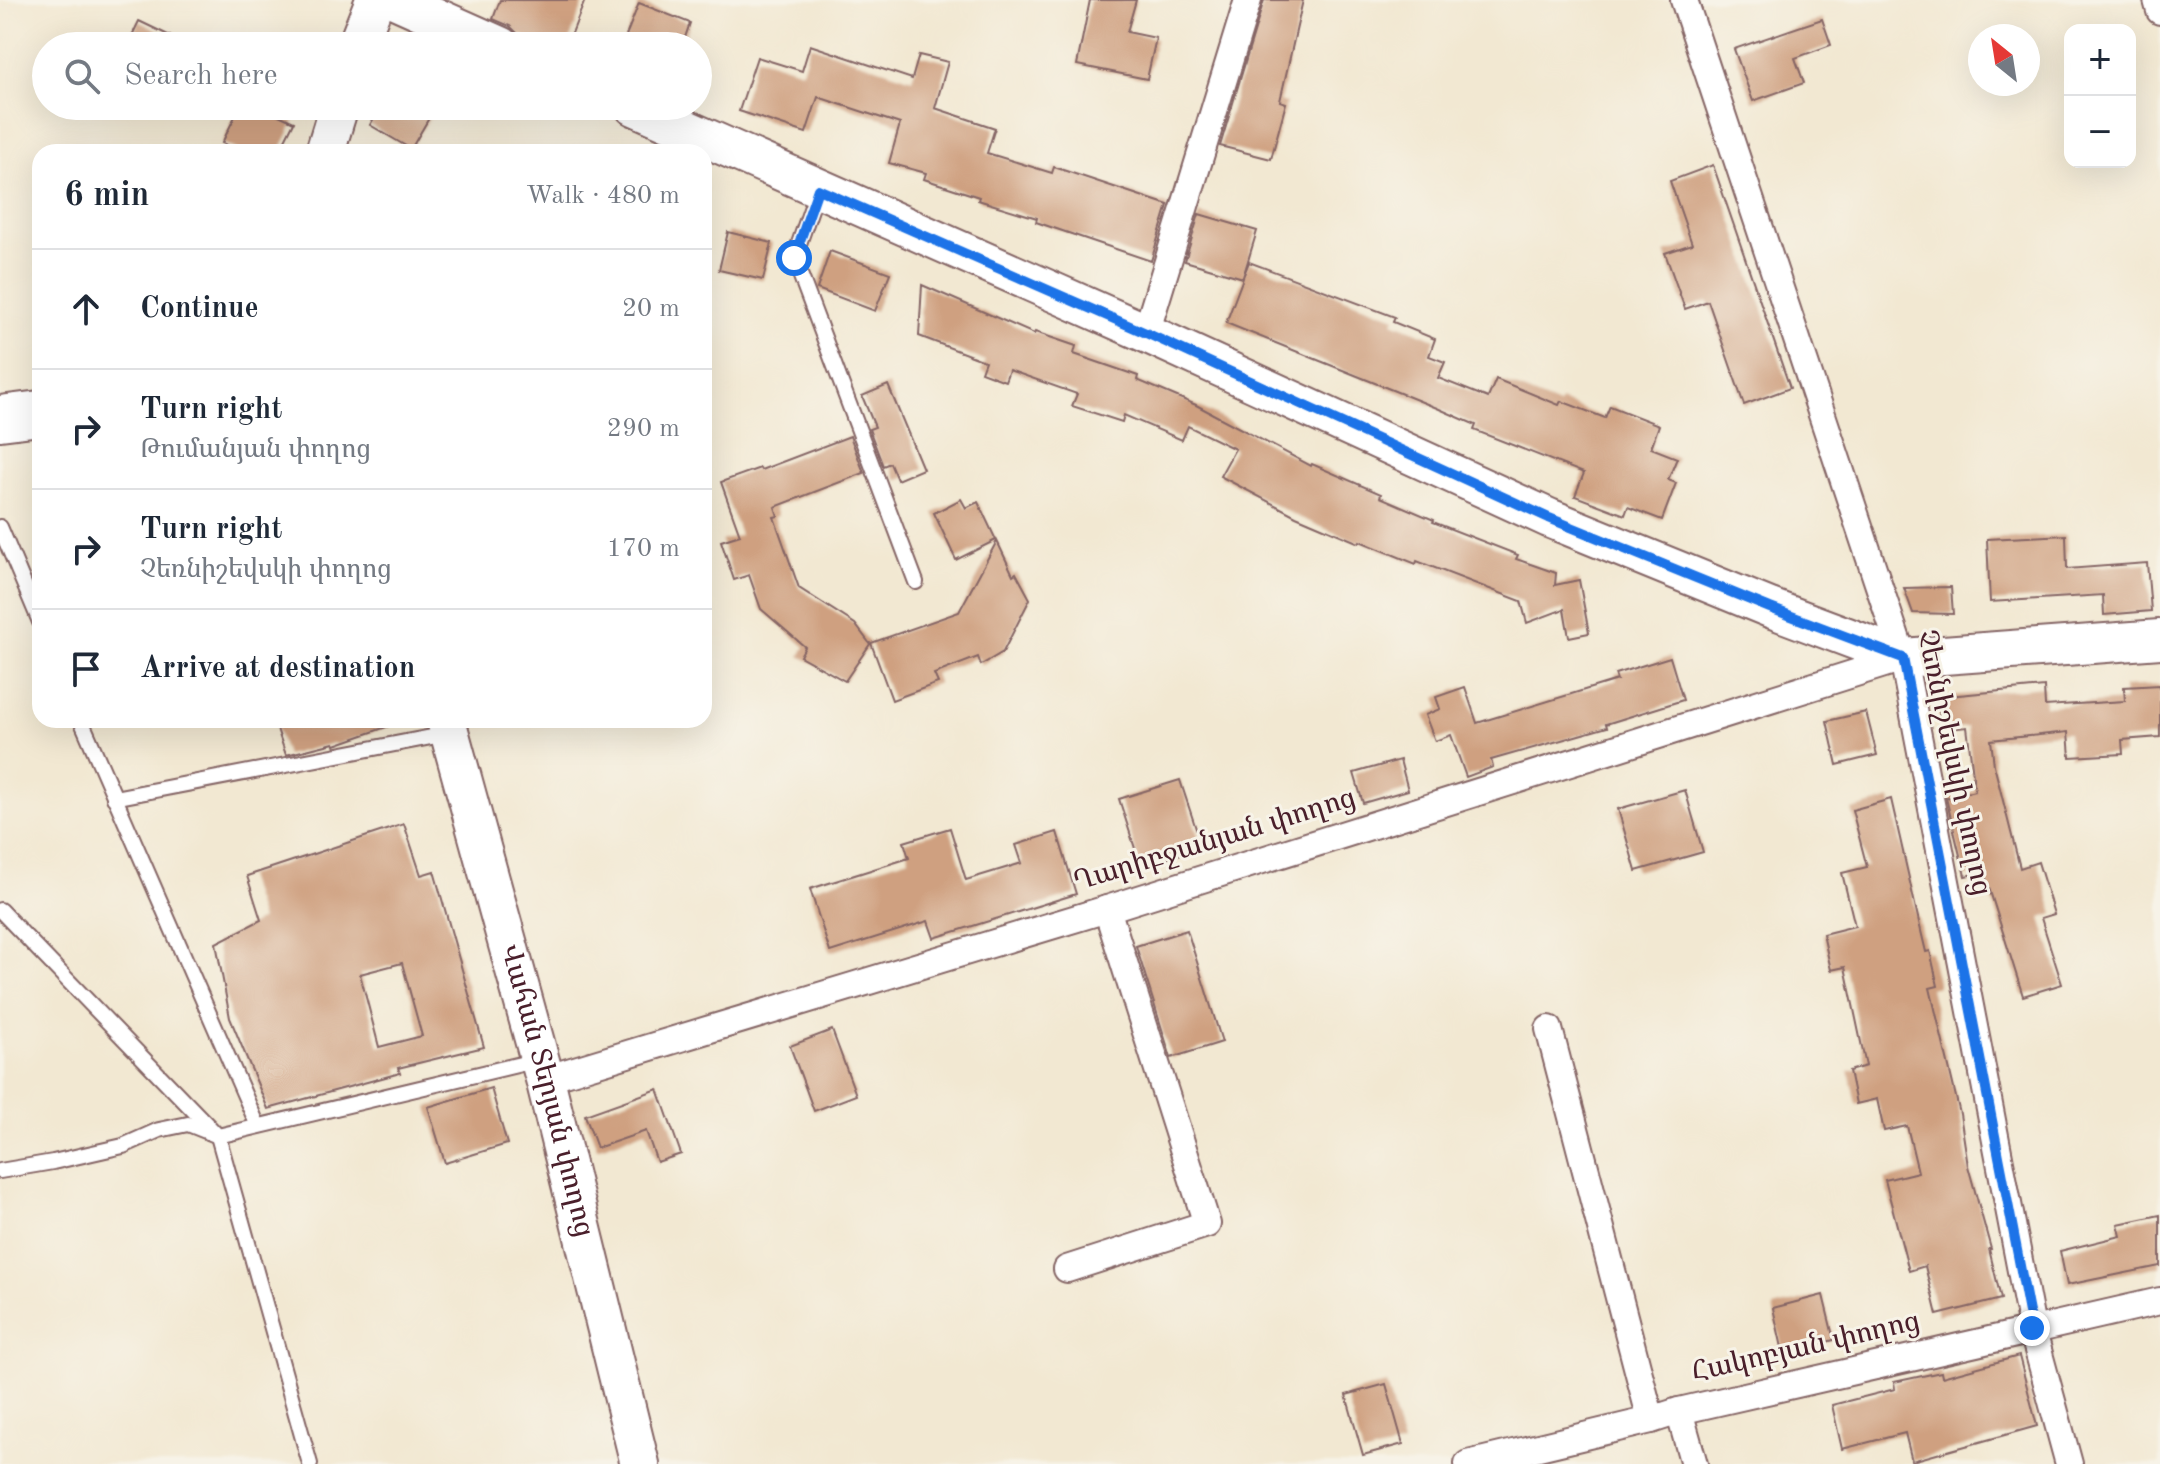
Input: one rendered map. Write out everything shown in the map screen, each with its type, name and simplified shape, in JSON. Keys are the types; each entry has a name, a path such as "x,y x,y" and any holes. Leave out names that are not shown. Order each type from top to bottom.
{"highway":[{"path":"0,418 32,414"}],"main road":[{"path":"362,32 375,0"},
{"path":"397,0 469,32"},
{"path":"327,144 335,120"},
{"path":"665,120 1146,333 1549,518 1770,608 1903,658 2160,639"},
{"name":"Վահան Տերյան փողոց","path":"448,728 542,1069 640,1464"}],"street":[{"path":"1146,333 1248,0"},
{"name":"Չեռնիշեվսկի փողոց","path":"1684,0 1903,658 2032,1328 2069,1464"},
{"path":"2157,0 2160,11"},
{"name":"Ղարիբջանյան փողոց","path":"542,1069 1107,909 1903,658"},
{"path":"1067,1269 1207,1224 1107,909"},
{"path":"1549,1029 1651,1420"},
{"name":"Հակոբյան փողոց","path":"1468,1464 1679,1411 2160,1301"},
{"path":"1679,1411 1694,1464"}],"lane":[{"path":"818,189 794,258 916,582"},
{"path":"0,527 32,603"},
{"path":"84,728 258,1126"},
{"path":"114,798 443,728"},
{"path":"0,910 218,1136 310,1464"},
{"path":"0,1171 123,1146 159,1130 188,1124 218,1136 542,1069"}],"building":[{"path":"500,0 585,0 572,32 516,32 493,19"},
{"path":"1090,0 1136,0 1127,32 1156,38 1147,79 1077,65"},
{"path":"1264,0 1303,0 1280,101 1286,103 1271,159 1220,146"},
{"path":"639,3 690,23 687,32 628,32"},
{"path":"1822,19 1831,45 1795,58 1804,83 1753,101 1734,49"},
{"path":"139,21 162,32 134,32"},
{"path":"810,45 912,79 919,55 948,62 935,108 995,128 987,153 1052,173 1054,167 1168,205 1151,261 1036,222 1037,218 924,179 926,173 889,163 900,124 818,97 806,133 739,111 757,57 802,71"},
{"path":"233,120 294,122 283,144 222,143"},
{"path":"373,120 428,120 414,144 402,144 370,125"},
{"path":"1713,165 1790,388 1744,405 1708,301 1685,309 1665,253 1692,244 1670,181"},
{"path":"1199,214 1257,231 1243,277 1249,262 1395,317 1393,322 1435,339 1429,356 1445,362 1438,378 1488,398 1496,379 1559,405 1561,401 1605,418 1610,406 1659,425 1651,448 1677,458 1668,480 1676,483 1662,520 1628,507 1625,515 1575,496 1584,473 1474,430 1476,425 1437,408 1226,323 1243,278 1185,261"},
{"path":"728,232 772,243 763,280 719,270"},
{"path":"830,251 890,273 875,311 817,289"},
{"path":"922,285 1034,334 1076,346 1074,354 1138,376 1137,380 1196,405 1311,466 1381,494 1380,497 1433,522 1518,555 1516,559 1556,573 1555,585 1579,580 1589,633 1569,637 1564,609 1527,623 1521,601 1417,561 1416,564 1359,543 1296,516 1220,476 1235,449 1188,426 1182,440 1124,415 1122,422 1072,406 1077,394 1009,370 1005,381 981,372 985,361 919,336"},
{"path":"888,385 923,469 897,480 890,463 883,466 869,429 875,427 862,396"},
{"path":"850,436 864,473 775,507 778,516 774,517 799,588 855,624 870,644 845,681 800,656 805,647 761,609 749,575 734,580 721,541 740,535 721,482"},
{"path":"961,499 966,508 978,502 996,540 956,560 934,513"},
{"path":"2066,535 2067,569 2147,563 2151,611 2104,615 2103,595 1990,602 1987,539"},
{"path":"997,541 1013,575 1016,573 1030,599 1003,652 981,665 978,657 934,674 938,683 892,700 871,643 959,612"},
{"path":"1951,587 1953,614 1913,613 1904,588"},
{"path":"1670,657 1683,700 1606,724 1607,727 1491,760 1493,767 1466,777 1451,735 1435,741 1425,715 1440,709 1436,697 1465,687 1477,723 1617,680 1615,674"},
{"path":"2160,685 2160,737 2122,740 2123,754 2070,757 2068,732 1991,740 1994,765 2020,868 2038,862 2054,914 2041,918 2062,984 2023,996 1984,872 1965,876 1946,798 1975,791 1967,727 1941,730 1938,697 2044,687 2045,706 2125,701 2124,687"},
{"path":"1866,712 1877,755 1837,765 1827,721"},
{"path":"277,728 384,728 335,745 286,755"},
{"path":"1400,760 1408,790 1363,803 1354,773"},
{"path":"1180,780 1202,847 1141,867 1119,799"},
{"path":"1685,790 1703,852 1636,871 1618,809"},
{"path":"1891,799 1926,952 1930,951 1938,986 1930,988 1960,1114 1968,1166 2001,1299 1937,1315 1925,1266 1909,1271 1885,1180 1918,1172 1907,1126 1884,1131 1877,1099 1856,1104 1849,1071 1866,1066 1845,967 1831,970 1823,934 1855,926 1842,873 1867,867 1852,810"},
{"path":"404,824 421,875 434,871 484,1047 398,1068 400,1073 268,1109 230,1018 216,943 261,920 247,876","holes":["402,963 422,1036 379,1047 360,974"]},
{"path":"950,828 966,880 1022,863 1016,845 1057,832 1076,894 934,938 928,921 830,952 810,889 909,858 904,842"},
{"path":"1187,930 1222,1042 1171,1058 1136,946"},
{"path":"832,1030 856,1095 814,1111 790,1046"},
{"path":"491,1088 507,1144 445,1163 428,1107"},
{"path":"658,1089 681,1154 657,1162 646,1131 597,1148 585,1115"},
{"path":"2160,1215 2160,1266 2067,1285 2060,1251 2121,1236 2118,1224"},
{"path":"1823,1295 1834,1340 1783,1352 1773,1308"},
{"path":"2019,1356 2037,1426 1912,1461 1905,1433 1842,1449 1832,1405 1895,1389 1894,1382 1941,1372 1942,1377"},
{"path":"1386,1384 1403,1444 1363,1455 1346,1395"}],"route":[{"path":"794,258 818,189 1146,333 1549,518 1770,608 1903,658 2032,1328"}]}
